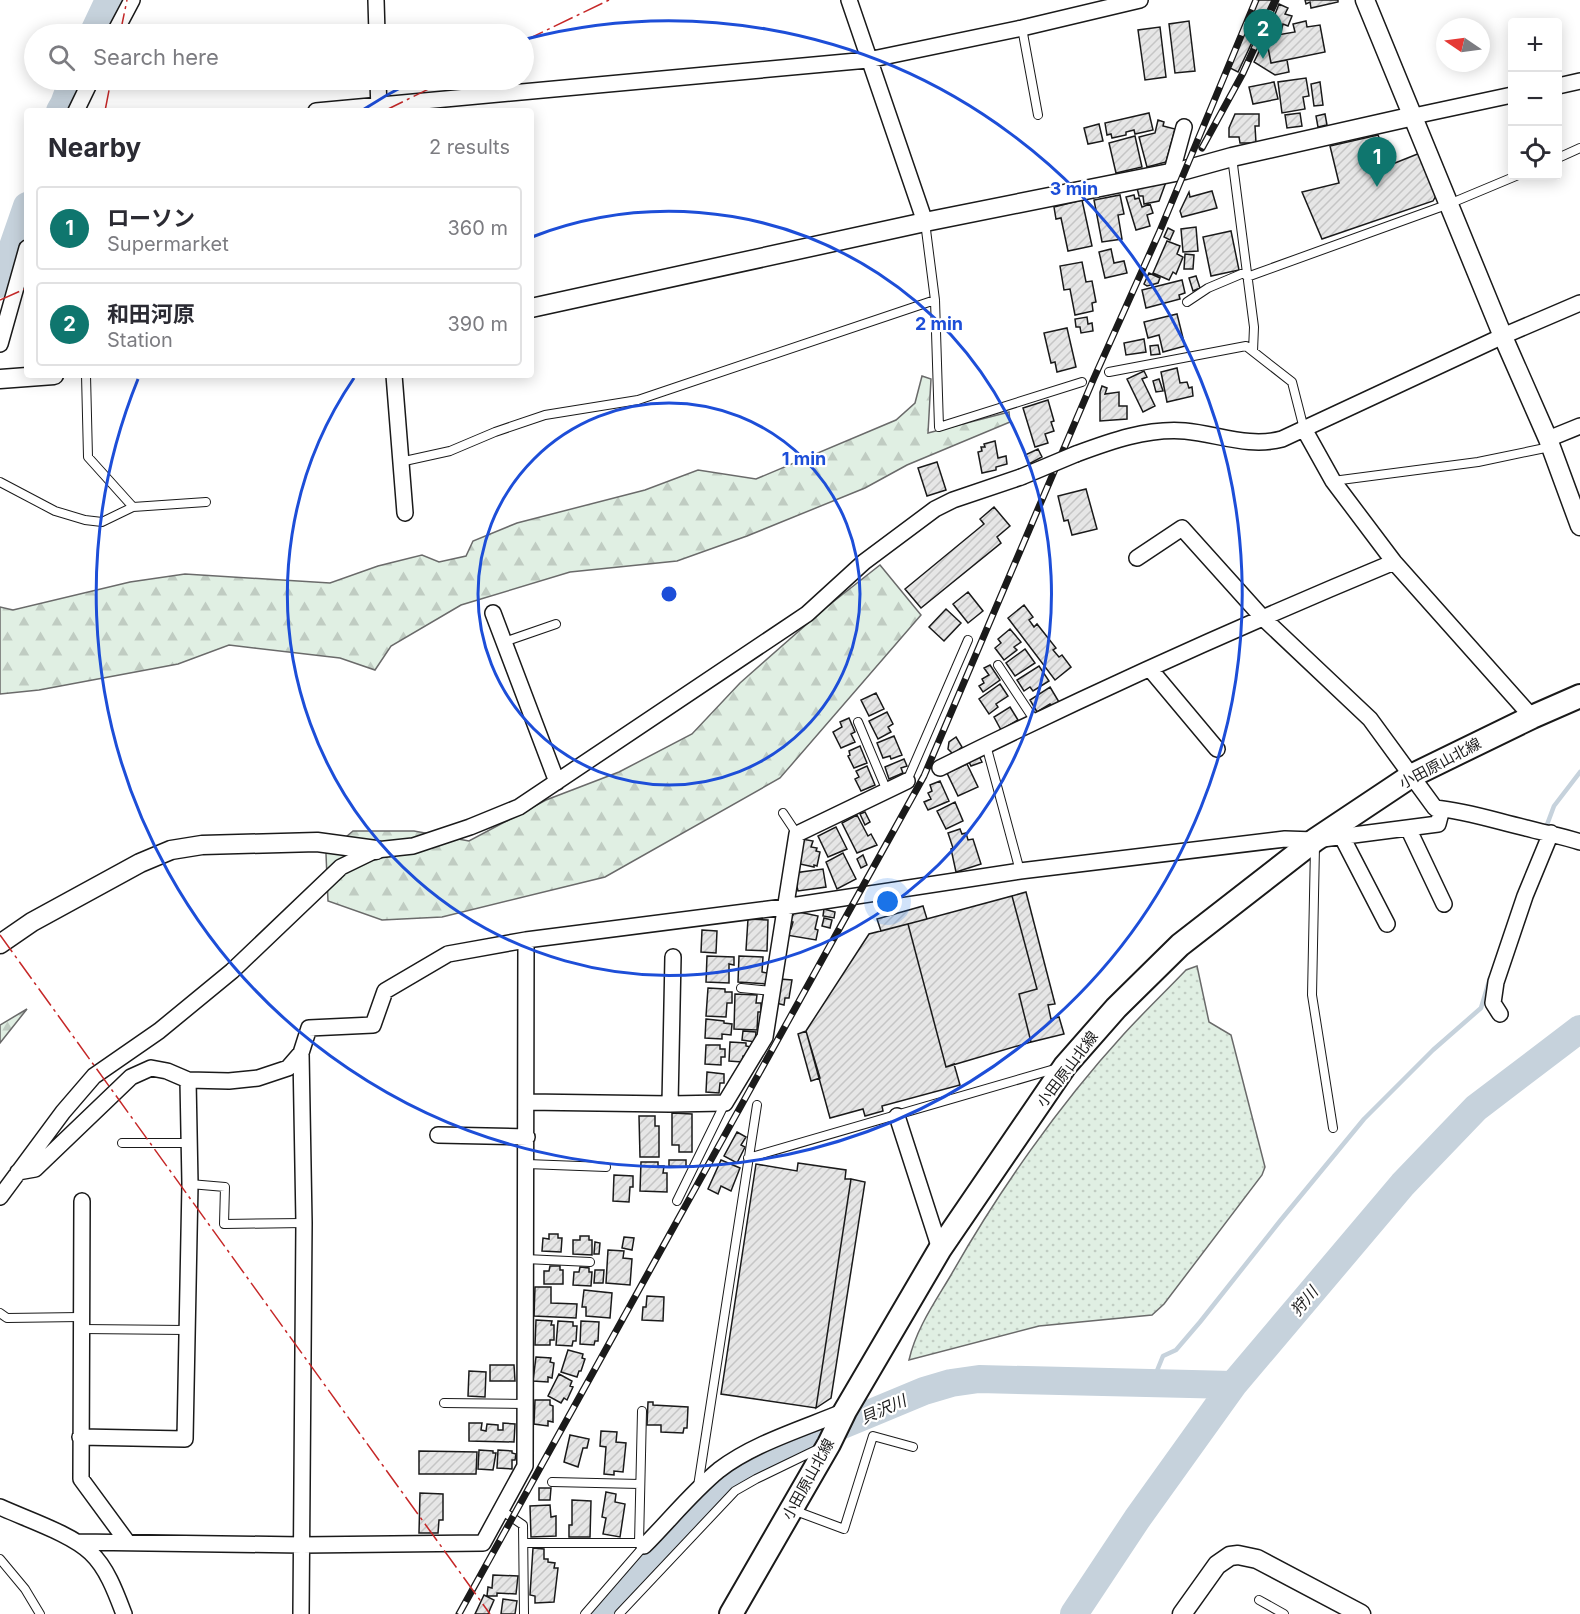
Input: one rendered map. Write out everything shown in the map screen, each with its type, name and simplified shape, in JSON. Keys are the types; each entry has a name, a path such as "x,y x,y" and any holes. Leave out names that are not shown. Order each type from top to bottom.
{"main road":[{"name":"小田原山北線","path":"731,1614 829,1444 845,1411 940,1249 1065,1066 1116,1008 1180,945 1315,840 1411,776 1580,696"}],"street":[{"path":"376,0 377,24"},
{"path":"849,0 925,222"},
{"path":"363,108 868,60 1022,28 1140,0"},
{"path":"1365,0 1549,443 1580,526"},
{"path":"118,24 126,2"},
{"path":"1562,85 1580,81"},
{"path":"78,108 87,90"},
{"path":"378,90 379,107"},
{"path":"534,307 925,222 1185,170 1232,157 1508,96"},
{"path":"1172,171 1184,127"},
{"path":"0,344 24,259"},
{"path":"0,944 32,922 140,863 171,850 202,845 317,842 376,850 413,846 470,827 519,807 807,614 864,562 935,509 953,500 1021,477 1114,440 1148,432 1185,431 1254,443 1267,443 1282,439 1503,336 1580,303"},
{"path":"0,379 24,377"},
{"path":"394,378 405,513"},
{"path":"1549,443 1580,426"},
{"path":"1304,429 1333,481 1394,562 1532,717"},
{"path":"1137,558 1182,528 1262,617 1370,720 1435,808 1459,810 1580,842"},
{"path":"940,768 1035,721 1262,617 1394,562"},
{"path":"493,613 557,782"},
{"path":"1150,669 1217,749"},
{"path":"527,1102 725,1103 765,1037 797,834 906,781"},
{"path":"301,1614 304,1222 301,1053 309,1028 372,1025 385,991 448,954 526,940 784,907 1020,871 1285,839 1315,840 1342,837 1438,824 1442,809"},
{"path":"1408,828 1444,904"},
{"path":"1500,1014 1494,1003 1496,982 1525,896 1551,833"},
{"path":"1342,837 1387,924"},
{"path":"0,1197 63,1112 94,1076 159,1031 231,971 341,867 376,850"},
{"path":"78,1542 302,1545 483,1542 525,1466 526,940"},
{"path":"670,1104 673,957"},
{"path":"18,1173 35,1169 131,1077 151,1068 167,1071 188,1080 229,1081 258,1078 288,1068 301,1053"},
{"path":"80,1437 185,1439 190,1184 188,1080"},
{"path":"897,1116 940,1249"},
{"path":"438,1136 527,1137"},
{"path":"82,1201 81,1479 128,1543"},
{"path":"642,1545 720,1469 746,1454 845,1411"},
{"path":"0,1507 78,1542 98,1560 124,1614"},
{"path":"1182,1614 1217,1565 1230,1556 1238,1555 1257,1559 1361,1614"}],"lane":[{"path":"1022,28 1038,115"},
{"path":"1562,156 1580,148"},
{"path":"1232,157 1254,327 1253,351"},
{"path":"1187,302 1208,288 1449,204 1508,179"},
{"path":"925,222 935,300 939,427 1082,382"},
{"path":"400,462 450,451 495,432 545,415 638,400 935,300"},
{"path":"1109,372 1246,346 1292,382 1304,429"},
{"path":"86,378 88,457 133,507"},
{"path":"1333,481 1478,462 1549,443"},
{"path":"0,482 55,511 85,520 102,522 133,507 206,502"},
{"path":"504,642 556,624"},
{"path":"906,781 968,640"},
{"path":"998,665 1035,721"},
{"path":"858,722 887,791"},
{"path":"986,745 1020,871"},
{"path":"783,813 797,834"},
{"path":"1315,840 1312,995 1333,1128"},
{"path":"741,988 772,991"},
{"path":"748,1158 1065,1066"},
{"path":"677,1201 725,1103"},
{"path":"697,1491 757,1105"},
{"path":"122,1143 189,1143"},
{"path":"527,1164 606,1167"},
{"path":"190,1184 225,1186 224,1224 304,1222"},
{"path":"525,1259 590,1262"},
{"path":"0,1313 7,1318 186,1330"},
{"path":"444,1403 525,1404"},
{"path":"585,1614 642,1545 640,1484 642,1411"},
{"path":"791,1509 844,1529 873,1436 913,1446"},
{"path":"619,1614 735,1491 829,1444"},
{"path":"552,1482 640,1484"},
{"path":"501,1510 523,1525 524,1614"},
{"path":"524,1543 642,1545"},
{"path":"0,1558 25,1589 40,1614"},
{"path":"1259,1600 1284,1614"}],"green space":[{"path":"922,376 931,379 928,433 1009,412 1010,422 907,465 865,488 747,536 677,561 570,572 461,605 391,646 375,670 340,658 229,645 178,664 39,690 0,694 0,607 13,610 130,582 185,574 330,583 378,566 422,555 439,562 466,556 473,541 517,523 645,490 698,470 756,479 896,420 915,403"},
{"path":"880,565 921,615 780,778 605,877 442,917 382,920 328,901 326,854 353,831 414,831 469,841 546,800 619,772 692,734 740,683 824,609"},
{"path":"1197,966 1209,1022 1231,1035 1265,1167 1262,1175 1164,1304 1152,1315 1039,1326 909,1360 921,1327 969,1244 1031,1150 1076,1090 1123,1035 1186,970"},
{"path":"27,1009 0,1043 0,1025"}],"building":[{"path":"1258,0 1272,0 1238,72 1230,68"},
{"path":"1305,0 1338,0 1338,2 1311,8 1310,2 1306,4"},
{"path":"1279,4 1288,8 1285,14 1292,16 1288,26 1283,24 1281,32 1270,27"},
{"path":"1189,21 1195,71 1175,73 1169,24"},
{"path":"1306,21 1307,27 1320,25 1325,52 1271,63 1266,37 1295,32 1293,24"},
{"path":"1160,27 1166,77 1145,80 1138,30"},
{"path":"1266,37 1271,63 1287,60 1289,72 1275,75 1254,62"},
{"path":"1306,78 1309,96 1303,97 1305,109 1282,113 1278,82"},
{"path":"1274,82 1278,99 1253,104 1249,87"},
{"path":"1320,82 1323,105 1314,106 1311,84"},
{"path":"1149,113 1153,130 1135,134 1134,130 1126,132 1126,135 1112,138 1111,134 1107,135 1105,123"},
{"path":"1300,113 1302,126 1287,128 1285,115"},
{"path":"1235,114 1259,114 1259,126 1255,126 1256,143 1240,143 1239,137 1229,137 1229,128"},
{"path":"1325,114 1327,125 1318,127 1316,116"},
{"path":"1158,120 1164,122 1163,126 1175,129 1166,162 1147,167 1139,137 1155,133"},
{"path":"1099,124 1103,141 1088,144 1084,128"},
{"path":"1378,135 1390,165 1420,153 1437,194 1433,201 1322,239 1302,192 1339,183 1330,146"},
{"path":"1135,136 1142,167 1116,173 1109,143"},
{"path":"1166,182 1159,201 1144,204 1143,196 1139,196 1137,188"},
{"path":"1212,191 1217,208 1182,217 1180,211 1189,192 1190,197"},
{"path":"1120,195 1124,214 1118,215 1122,239 1102,242 1094,200"},
{"path":"1134,195 1135,199 1139,198 1142,207 1150,204 1153,213 1147,215 1150,226 1136,230 1126,197"},
{"path":"1082,200 1092,246 1068,251 1061,218 1056,219 1054,207"},
{"path":"1196,227 1198,251 1183,252 1181,229"},
{"path":"1168,228 1174,231 1170,240 1164,237"},
{"path":"1231,231 1239,270 1211,276 1203,237"},
{"path":"1167,241 1180,246 1177,254 1183,257 1176,274 1173,272 1169,280 1153,273"},
{"path":"1111,249 1114,263 1124,261 1127,273 1105,278 1099,252"},
{"path":"1185,254 1194,255 1193,269 1184,269"},
{"path":"1082,262 1086,282 1092,281 1096,302 1092,303 1093,311 1075,315 1070,289 1064,290 1060,266"},
{"path":"1149,273 1160,278 1158,283 1147,286 1144,284"},
{"path":"1196,276 1200,288 1193,291 1189,278"},
{"path":"1182,280 1185,293 1179,295 1180,299 1146,308 1142,290"},
{"path":"1177,314 1185,346 1163,352 1159,335 1148,338 1144,322"},
{"path":"1087,317 1088,324 1092,323 1093,331 1081,333 1080,327 1076,327 1075,319"},
{"path":"1067,328 1076,367 1057,372 1055,362 1051,363 1044,333"},
{"path":"1144,339 1146,352 1126,355 1124,343"},
{"path":"1158,345 1160,354 1151,355 1150,346"},
{"path":"1177,368 1180,383 1187,382 1189,388 1192,387 1193,396 1167,402 1161,372"},
{"path":"1144,371 1147,377 1142,379 1155,406 1143,412 1127,379"},
{"path":"1159,379 1163,391 1156,392 1153,381"},
{"path":"1102,386 1107,388 1105,394 1119,392 1119,406 1127,406 1127,419 1100,421"},
{"path":"1048,400 1054,421 1051,422 1054,431 1045,434 1048,443 1035,447 1023,408"},
{"path":"995,441 998,458 1006,456 1007,464 996,467 996,470 982,473 978,452 982,451 981,447 985,447 984,444"},
{"path":"1038,449 1042,457 1029,464 1025,455"},
{"path":"937,462 946,490 927,496 918,468"},
{"path":"1086,489 1097,529 1072,535 1068,520 1064,521 1058,496"},
{"path":"994,507 1010,526 997,537 1001,543 921,608 905,589 984,524 980,519"},
{"path":"968,592 983,611 968,623 953,604"},
{"path":"1024,605 1033,617 1029,620 1034,627 1037,624 1056,648 1053,650 1059,657 1062,655 1071,667 1055,680 1008,618"},
{"path":"946,609 961,623 944,641 929,627"},
{"path":"1010,629 1021,642 1014,647 1017,650 1004,660 995,648 1001,643 998,639"},
{"path":"1025,649 1035,663 1015,676 1006,663"},
{"path":"990,665 1000,680 983,692 979,686 984,683 982,679 989,675 984,668"},
{"path":"1039,666 1049,681 1033,691 1030,687 1024,691 1017,680"},
{"path":"1000,684 1008,696 996,704 998,707 989,714 979,699"},
{"path":"1050,687 1059,702 1052,706 1050,704 1037,712 1030,700"},
{"path":"876,693 884,709 869,716 861,700"},
{"path":"1010,707 1018,720 1001,730 994,717"},
{"path":"887,712 893,724 888,727 891,732 878,739 869,721"},
{"path":"849,718 855,732 851,734 855,742 841,748 833,732 842,727 840,722"},
{"path":"894,736 902,755 891,759 890,756 883,758 877,743"},
{"path":"956,737 962,747 953,754 948,749 949,742"},
{"path":"860,746 867,763 854,768 848,756 849,751"},
{"path":"979,756 982,762 971,766 968,760"},
{"path":"904,759 907,766 901,768 903,773 889,779 885,767"},
{"path":"967,764 978,787 958,796 947,773"},
{"path":"867,766 875,785 861,791 855,779 859,777 856,771"},
{"path":"940,781 949,801 928,810 924,802 931,799 928,793 932,791 930,785"},
{"path":"955,802 963,821 946,829 937,811"},
{"path":"865,812 870,822 865,825 860,814"},
{"path":"857,815 868,836 871,834 877,845 857,853 842,823"},
{"path":"836,827 847,849 828,857 818,836"},
{"path":"960,829 962,834 966,833 968,840 973,839 981,864 956,872 951,849 953,848 948,833"},
{"path":"802,839 813,841 811,847 817,848 816,851 820,852 817,866 800,864 801,860 797,859"},
{"path":"843,853 856,879 837,889 826,862"},
{"path":"863,855 867,865 861,868 857,859"},
{"path":"823,869 826,887 798,891 794,873"},
{"path":"1026,892 1055,1004 1048,1005 1051,1019 1059,1017 1064,1034 1031,1042 1019,994 1037,989 1012,896"},
{"path":"1012,896 1037,989 1019,994 1031,1042 946,1067 908,924"},
{"path":"923,906 927,919 881,931 877,919"},
{"path":"824,909 835,912 834,918 823,916"},
{"path":"794,911 818,916 815,929 818,930 816,940 786,935 793,922 788,921 789,914 793,915"},
{"path":"824,918 832,920 830,928 822,926"},
{"path":"748,919 768,920 767,951 746,950"},
{"path":"908,924 946,1067 954,1064 960,1085 882,1106 883,1111 865,1116 863,1109 830,1118 806,1031 869,934"},
{"path":"702,930 717,931 716,953 701,952"},
{"path":"707,956 734,957 734,965 729,964 729,983 706,982"},
{"path":"739,956 763,957 762,972 767,973 767,984 738,982"},
{"path":"780,979 792,980 789,998 785,998 784,1005 776,1003"},
{"path":"708,988 725,989 725,992 732,992 732,1003 727,1003 726,1017 706,1016"},
{"path":"735,994 757,995 756,1003 761,1003 761,1012 758,1012 757,1030 734,1029"},
{"path":"706,1019 732,1024 731,1035 722,1034 722,1039 705,1038"},
{"path":"743,1031 756,1032 755,1042 742,1040"},
{"path":"806,1031 820,1078 811,1081 798,1034"},
{"path":"730,1042 746,1043 746,1046 751,1047 746,1056 743,1056 742,1062 729,1061"},
{"path":"706,1045 720,1045 720,1049 725,1049 725,1057 721,1057 721,1065 705,1064"},
{"path":"707,1072 724,1074 724,1083 720,1083 719,1093 706,1092"},
{"path":"672,1113 692,1114 692,1152 679,1152 679,1145 672,1145"},
{"path":"639,1116 655,1116 655,1126 659,1126 659,1157 640,1157"},
{"path":"737,1132 746,1137 741,1145 745,1147 737,1163 724,1156"},
{"path":"669,1160 686,1160 686,1167 669,1166"},
{"path":"721,1160 740,1168 731,1191 721,1186 718,1194 708,1189"},
{"path":"641,1162 658,1162 658,1166 664,1166 663,1173 667,1173 667,1192 640,1191"},
{"path":"798,1163 846,1170 845,1179 851,1179 816,1408 721,1394 756,1164 797,1171"},
{"path":"614,1175 633,1176 629,1202 613,1201"},
{"path":"851,1179 865,1182 831,1398 816,1408"},
{"path":"549,1234 558,1234 558,1238 562,1238 561,1252 542,1251 543,1238 549,1239"},
{"path":"580,1236 589,1236 589,1240 592,1240 592,1255 573,1254 573,1240 580,1240"},
{"path":"624,1237 634,1238 632,1250 622,1248"},
{"path":"595,1242 600,1243 599,1254 594,1254"},
{"path":"608,1250 624,1251 623,1258 632,1259 630,1285 606,1283"},
{"path":"550,1266 560,1266 560,1270 563,1270 563,1284 544,1284 544,1271 549,1271"},
{"path":"580,1267 589,1268 589,1272 592,1272 591,1286 573,1285 574,1272 579,1272"},
{"path":"595,1270 604,1270 603,1283 594,1283"},
{"path":"535,1287 551,1287 551,1303 577,1304 576,1318 534,1316"},
{"path":"584,1290 612,1293 610,1318 586,1316 586,1307 582,1307"},
{"path":"647,1296 664,1297 663,1321 642,1320"},
{"path":"536,1320 552,1321 554,1340 550,1340 550,1345 535,1345"},
{"path":"558,1321 573,1322 573,1326 577,1326 576,1341 573,1341 572,1346 556,1345"},
{"path":"581,1321 599,1322 598,1341 595,1341 594,1345 580,1344"},
{"path":"568,1350 583,1354 582,1358 585,1359 577,1377 561,1372"},
{"path":"536,1357 551,1358 550,1362 554,1363 552,1378 548,1377 548,1382 533,1381"},
{"path":"490,1365 514,1365 515,1381 490,1381"},
{"path":"469,1371 486,1372 485,1397 468,1396"},
{"path":"559,1374 572,1381 570,1386 573,1387 567,1400 564,1398 561,1403 548,1396"},
{"path":"535,1400 550,1400 550,1405 553,1406 553,1422 548,1421 548,1426 534,1424"},
{"path":"648,1402 653,1402 653,1405 688,1407 687,1428 684,1428 683,1433 661,1432 661,1425 647,1425"},
{"path":"469,1423 482,1423 481,1430 486,1431 487,1424 498,1425 498,1430 503,1430 503,1423 515,1424 514,1442 469,1441"},
{"path":"601,1431 617,1432 616,1442 626,1443 623,1472 614,1471 614,1475 604,1474 606,1447 600,1446"},
{"path":"570,1435 589,1439 587,1448 583,1448 578,1467 564,1462"},
{"path":"479,1450 496,1453 493,1470 478,1469"},
{"path":"498,1450 512,1451 516,1454 515,1460 512,1460 512,1469 497,1468"},
{"path":"419,1451 477,1452 476,1474 419,1474"},
{"path":"539,1488 551,1488 550,1500 539,1500"},
{"path":"606,1492 616,1494 615,1502 625,1504 620,1537 603,1534 606,1518 602,1517"},
{"path":"420,1493 443,1494 443,1520 439,1520 438,1533 419,1533"},
{"path":"572,1500 591,1501 590,1537 569,1537 569,1525 572,1525"},
{"path":"550,1505 551,1517 556,1516 556,1536 531,1537 530,1506"},
{"path":"533,1548 544,1549 544,1559 555,1563 554,1568 558,1568 554,1602 535,1603 535,1596 530,1595"},
{"path":"493,1575 518,1576 516,1594 497,1593 497,1596 487,1596 488,1587 492,1588"},
{"path":"484,1595 494,1600 488,1614 475,1614"},
{"path":"503,1599 517,1601 515,1614 501,1614"}],"waterway":[{"path":"98,24 109,0"},
{"path":"62,108 69,90"},
{"path":"0,284 24,215"},
{"path":"1545,830 1554,806 1580,772"},
{"path":"1152,1383 1163,1356 1176,1350 1200,1322 1364,1119 1433,1050 1481,1008 1490,978"},
{"name":"狩川","path":"1074,1614 1137,1519 1233,1385 1403,1184 1476,1108 1580,1029"},
{"name":"貝沢川","path":"602,1614 728,1478 835,1428 924,1391 951,1383 979,1379 1233,1385"}],"railway":[{"path":"459,1614 924,776 1094,378 1159,233 1256,0"},
{"path":"1202,148 1243,73 1276,0"}],"power":[{"path":"122,24 127,0"},
{"path":"534,36 609,0"},
{"path":"106,108 109,90"},
{"path":"390,108 427,90"},
{"path":"0,300 24,289"},
{"path":"0,935 490,1614"}],"place":[{"name":"和田河原","path":"1263,59"},
{"name":"ローソン","path":"1377,187"}]}
